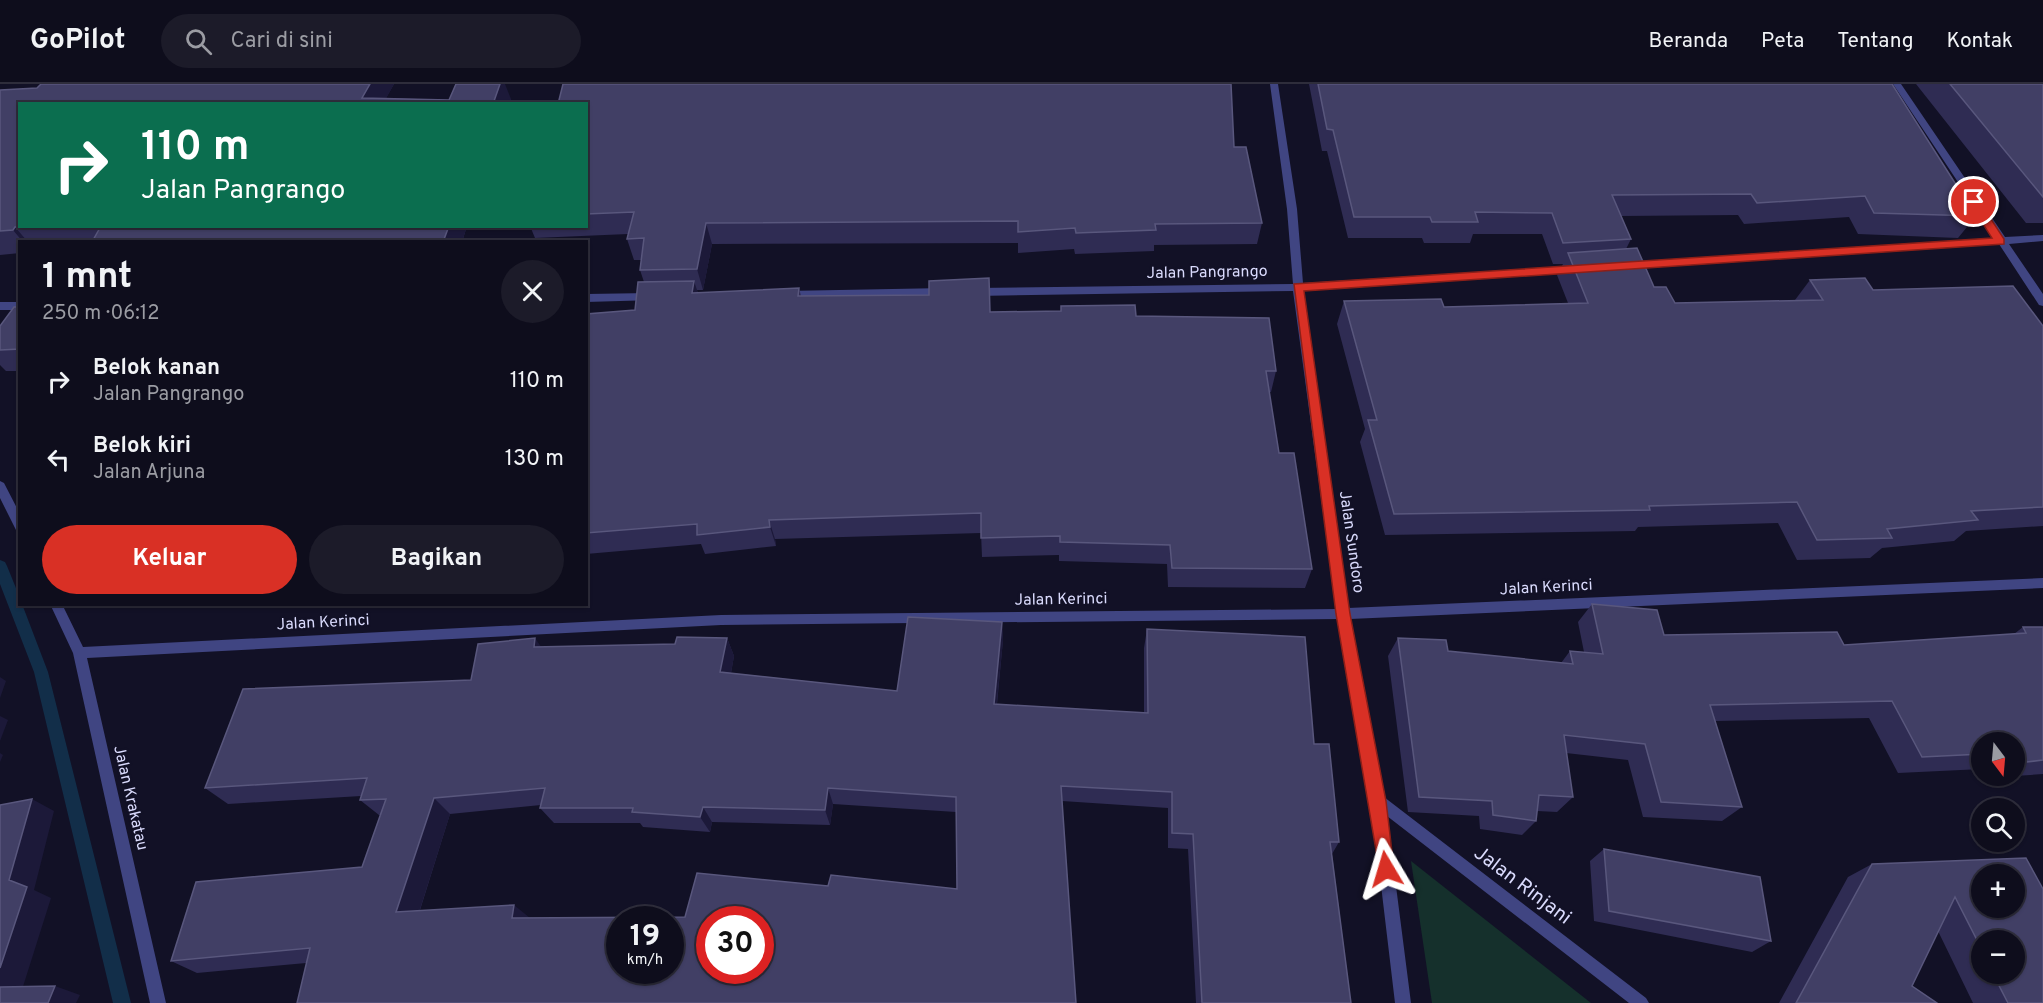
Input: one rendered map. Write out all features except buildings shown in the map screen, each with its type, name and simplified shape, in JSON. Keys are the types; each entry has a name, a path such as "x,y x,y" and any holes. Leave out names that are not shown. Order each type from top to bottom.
{"street":[{"name":"Jalan Sundoro","path":"1274,84 1292,209 1298,287 1343,614 1378,801 1403,1003"},
{"path":"1897,84 2043,302"},
{"path":"1619,266 2043,238"},
{"name":"Jalan Pangrango","path":"966,292 1298,287 1583,268"},
{"path":"776,295 954,292"},
{"path":"588,298 658,297"},
{"path":"0,306 18,306"},
{"path":"0,486 18,523"},
{"name":"Jalan Kerinci","path":"79,653 721,620 1343,614 2043,583"},
{"name":"Jalan Krakatau","path":"57,606 79,653 158,1003"},
{"name":"Jalan Rinjani","path":"1378,801 1641,1003"}],"green space":[{"path":"1411,861 1591,1003 1432,1003"}],"waterway":[{"path":"0,566 41,672 122,1003"}],"route":[{"path":"1386,869 1378,801 1343,614 1298,287 2000,241 1974,202"}]}
